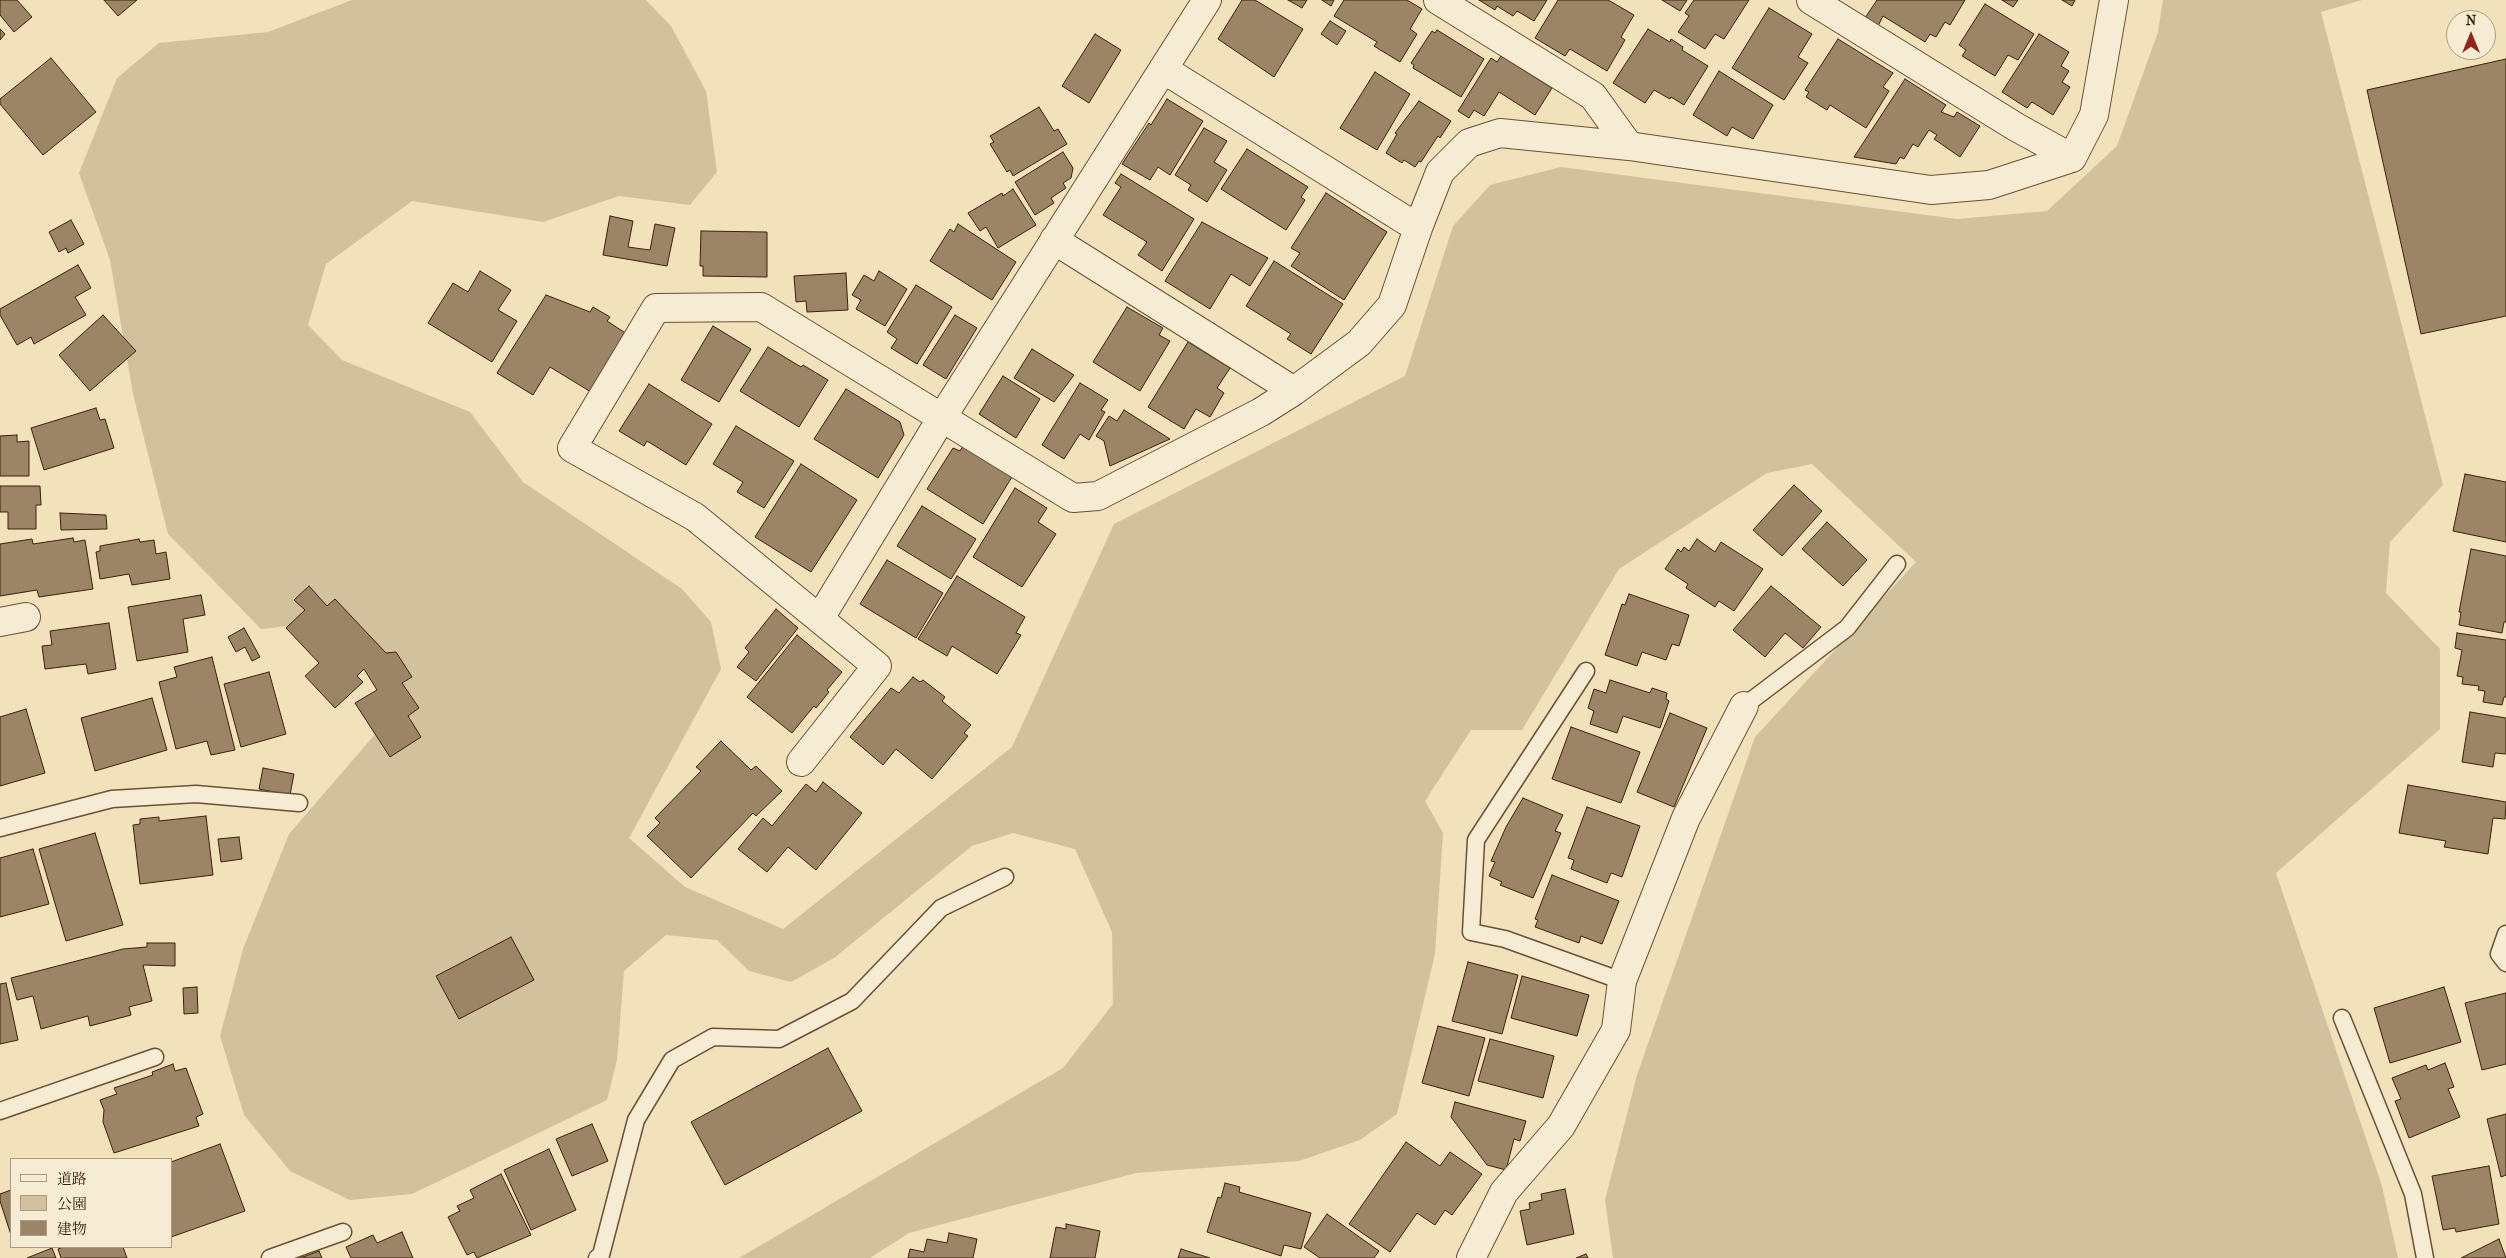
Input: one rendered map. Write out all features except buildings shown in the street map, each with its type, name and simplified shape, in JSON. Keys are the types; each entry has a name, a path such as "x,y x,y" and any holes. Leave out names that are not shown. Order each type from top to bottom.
{"street":[{"path":"820,618 941,419 1207,0"},
{"path":"1438,0 1593,96 1629,146"},
{"path":"1811,0 2016,127 2072,158"},
{"path":"802,762 877,666 695,517 572,448 656,308 761,307 941,419 1073,498 1098,496 1261,412 1294,391 1359,343 1392,305 1418,228 1440,172 1469,143 1500,133 1629,146 1932,190 1989,185 2072,158 2094,115 2114,0"},
{"path":"1163,69 1418,228"},
{"path":"1054,240 1294,391"},
{"path":"0,622 26,617"},
{"path":"1471,1258 1504,1192 1561,1126 1616,1030 1622,981 1686,818 1744,706"}],"lane":[{"path":"1744,706 1847,628 1896,564"},
{"path":"1586,671 1476,840 1471,932 1505,939 1622,981"},
{"path":"0,828 112,800 196,794 299,803"},
{"path":"597,1258 601,1255 636,1120 672,1060 713,1037 779,1039 852,1001 941,908 1005,877"},
{"path":"2506,934 2499,954 2506,964"},
{"path":"2342,1018 2413,1194 2425,1258"},
{"path":"0,1111 155,1057"},
{"path":"270,1258 343,1232"}],"green space":[{"path":"352,0 646,0 671,26 706,91 717,172 690,205 619,196 543,222 412,201 326,264 308,325 342,360 470,412 523,482 682,589 711,622 721,669 629,838 685,887 783,929 1012,747 1114,524 1405,376 1453,226 1490,185 1561,167 1957,219 2047,211 2117,146 2158,32 2163,0 2362,0 2321,12 2443,485 2390,542 2386,593 2440,649 2440,729 2276,873 2382,1186 2398,1258 1613,1258 1605,1200 1637,1075 1755,737 1916,562 1812,464 1767,473 1619,569 1522,730 1471,730 1425,801 1443,833 1435,954 1397,1114 1360,1140 1299,1161 1136,1173 909,1233 870,1258 739,1258 1063,1068 1113,1004 1112,932 1075,849 1013,833 972,846 834,958 791,982 749,971 717,940 666,935 624,971 617,1060 607,1100 412,1194 350,1200 290,1171 244,1115 220,1036 243,949 289,834 396,710 348,619 261,629 168,534 133,394 110,260 79,173 117,78 159,43 268,32"}]}
